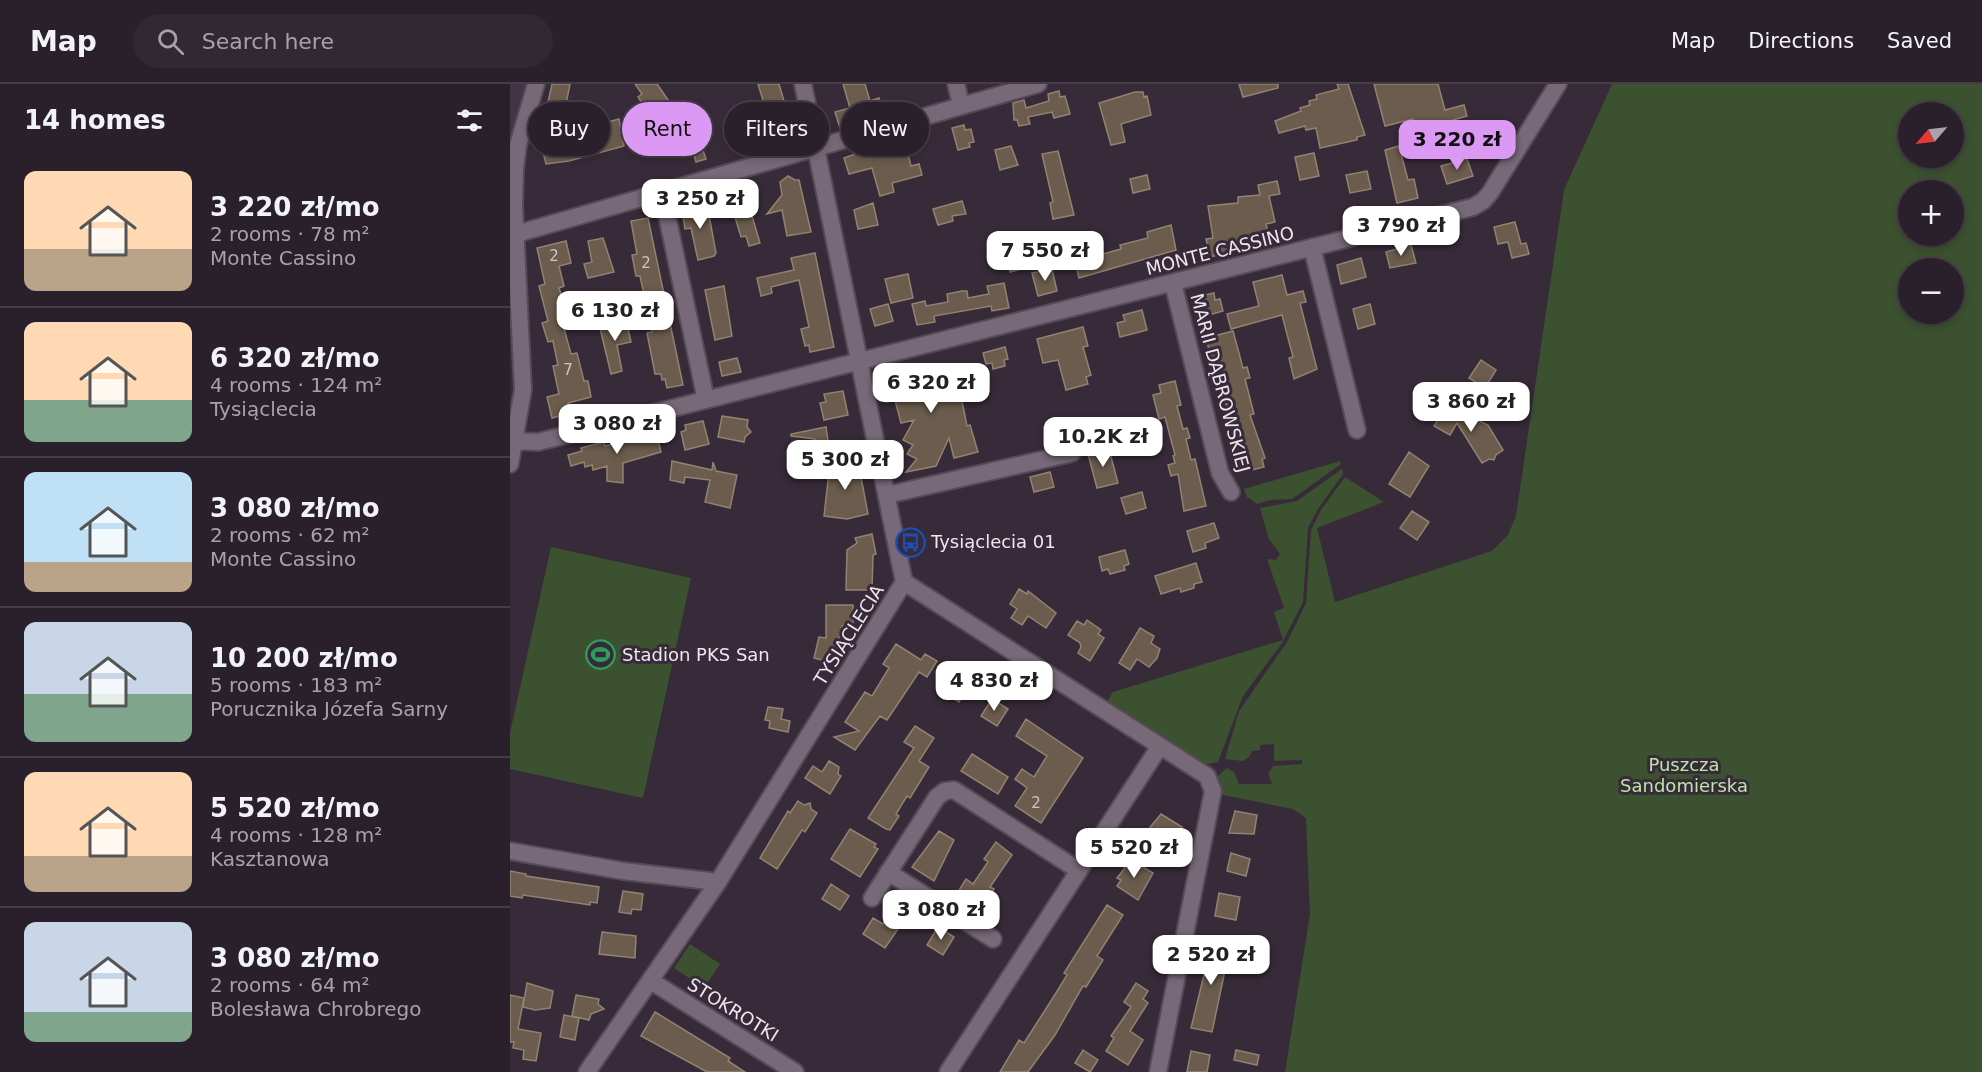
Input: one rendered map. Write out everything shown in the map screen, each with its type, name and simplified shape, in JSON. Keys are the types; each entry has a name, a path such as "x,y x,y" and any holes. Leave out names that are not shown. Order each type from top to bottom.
{"street":[{"path":"510,464 523,390 513,204 516,161 536,84"},
{"name":"TYSIĄCLECIA","path":"803,84 807,102"},
{"path":"956,84 961,105"},
{"path":"829,143 1038,84"},
{"name":"MONTE CASSINO","path":"515,441 538,442 1473,207 1483,201 1558,84"},
{"path":"516,234 785,156"},
{"name":"TYSIĄCLECIA","path":"587,1072 718,882 904,582 818,156"},
{"path":"662,192 706,400"},
{"path":"1312,248 1357,430"},
{"name":"MARII DĄBROWSKIEJ","path":"1173,284 1220,473 1230,492"},
{"path":"887,495 1072,453"},
{"path":"904,582 1207,776 1212,782 1213,791 1158,1072"},
{"path":"948,1072 1160,746"},
{"path":"872,898 937,797 945,791 954,790 1078,870"},
{"path":"510,851 623,871 718,882"},
{"path":"888,872 993,939"},
{"name":"STOKROTKI","path":"651,981 795,1072"}],"shaded area":[{"path":"510,84 528,84 510,140"}],"green space":[{"name":"Puszcza Sandomierska","path":"1612,84 1982,84 1982,1072 1285,1072 1310,914 1306,818 1293,809 1223,795 1219,793 1218,776 1227,768 1234,772 1239,784 1272,784 1268,773 1273,766 1302,764 1302,760 1274,761 1274,744 1260,745 1260,750 1252,751 1243,761 1225,759 1239,711 1287,642 1306,603 1311,530 1321,510 1345,477 1384,502 1317,528 1335,602 1492,551 1508,535 1516,516 1564,190"},
{"path":"1340,461 1341,464 1292,499 1270,500 1257,504 1247,497 1244,489"},
{"path":"1342,469 1343,474 1318,509 1308,528 1303,602 1282,643 1243,696 1218,762 1203,765 1105,705 1113,692 1283,640 1274,612 1284,608 1267,559 1276,560 1280,554 1269,539 1260,508 1297,501"},
{"name":"Stadion PKS San","path":"551,547 691,578 643,798 510,769 510,733"},
{"path":"690,944 720,964 704,988 674,968"}],"building":[{"path":"552,84 570,84 566,102 548,102"},
{"path":"635,84 657,84 670,102 641,102 638,97 642,94"},
{"path":"758,84 779,84 784,102 764,102"},
{"path":"843,84 865,84 870,101 879,98 880,102 848,102"},
{"path":"1239,84 1278,84 1278,88 1243,97"},
{"path":"1337,84 1348,84 1365,135 1357,137 1357,140 1320,148 1316,128 1306,130 1305,126 1279,133 1275,121 1301,111 1300,108 1310,105 1309,101 1317,99 1316,95 1339,89"},
{"path":"1374,84 1438,84 1445,110 1464,105 1467,116 1453,120 1457,137 1441,141 1437,125 1416,130 1413,119 1385,126"},
{"path":"1059,91 1060,97 1065,96 1070,114 1054,118 1052,112 1028,117 1030,124 1019,126 1017,120 1014,120 1013,103 1024,100 1026,108 1049,101 1048,94"},
{"path":"1135,92 1143,92 1144,97 1147,96 1151,115 1121,124 1125,142 1111,145 1099,103"},
{"path":"841,110 841,128 840,128 835,112"},
{"path":"619,119 622,147 610,150 610,121"},
{"path":"964,125 965,130 971,129 974,142 969,143 970,147 958,150 952,128"},
{"path":"1011,146 1018,165 1000,170 995,150"},
{"path":"1399,146 1408,180 1414,179 1418,198 1397,203 1385,150"},
{"path":"1058,151 1074,215 1053,219 1050,203 1053,202 1042,154"},
{"path":"1314,153 1319,176 1300,180 1295,157"},
{"path":"544,156 587,156 569,161 546,164"},
{"path":"694,156 705,156 706,159 696,162"},
{"path":"850,156 909,156 911,166 919,164 922,175 892,183 894,192 880,196 872,168 849,174 844,158"},
{"path":"1467,159 1473,176 1447,184 1441,166"},
{"path":"1367,171 1371,189 1350,193 1346,175"},
{"path":"1147,175 1150,189 1133,193 1130,179"},
{"path":"788,176 799,180 811,232 787,236 782,210 767,214 782,195 780,182"},
{"path":"1277,181 1280,194 1269,196 1275,222 1266,224 1270,241 1210,257 1206,239 1213,238 1208,206 1238,203 1238,197 1260,195 1258,185"},
{"path":"962,201 966,214 952,216 953,221 938,225 933,209"},
{"path":"873,203 878,225 858,229 854,210"},
{"path":"707,204 716,253 714,256 698,260 691,228 685,229 682,209"},
{"path":"750,209 760,243 749,246 746,236 741,237 734,214"},
{"path":"648,218 683,385 667,388 661,374 655,374 647,333 652,332 640,276 636,276 632,255 637,254 631,221"},
{"path":"1515,222 1521,244 1526,243 1529,254 1512,258 1508,242 1498,244 1494,227"},
{"path":"1171,225 1176,250 1079,278 1074,257 1091,253 1092,257 1121,249 1120,245 1148,238 1147,232"},
{"path":"603,238 614,272 588,278 584,264 592,262 588,241"},
{"path":"1023,238 1030,267 1010,272 1004,242"},
{"path":"566,241 571,263 559,266 564,286 559,288 563,301 557,303 571,354 577,353 584,381 588,381 591,397 568,403 571,413 552,418 547,397 559,394 553,366 558,365 553,341 548,342 542,323 548,321 539,286 545,284 537,248"},
{"path":"1411,245 1416,263 1390,268 1386,252"},
{"path":"815,253 834,347 810,352 809,345 805,346 801,329 809,327 799,280 771,287 772,293 761,296 757,278 794,270 791,258"},
{"path":"1361,258 1366,277 1341,284 1337,265"},
{"path":"1052,269 1057,291 1038,296 1032,273"},
{"path":"908,274 913,298 891,303 885,279"},
{"path":"1282,275 1287,295 1303,291 1306,302 1300,303 1317,369 1294,379 1289,358 1293,357 1282,315 1231,329 1227,314 1259,306 1253,282"},
{"path":"1004,283 1009,308 992,311 991,306 934,316 935,322 917,325 912,304 925,301 926,306 948,302 947,294 962,291 967,291 968,298 989,294 987,286"},
{"path":"724,286 732,336 715,340 705,290"},
{"path":"1214,293 1215,300 1220,299 1223,311 1201,317 1196,297"},
{"path":"888,304 893,321 875,326 870,309"},
{"path":"1370,304 1375,324 1358,329 1353,309"},
{"path":"1142,310 1147,330 1120,337 1117,323 1125,321 1123,315"},
{"path":"626,319 631,342 617,345 622,371 611,374 599,324"},
{"path":"1083,327 1088,346 1083,347 1091,375 1086,377 1088,384 1066,390 1058,360 1043,363 1037,339"},
{"path":"1233,331 1243,368 1247,367 1250,378 1245,379 1254,414 1250,415 1265,458 1262,459 1264,467 1243,472 1238,455 1246,453 1239,429 1233,430 1221,386 1225,384 1218,356 1211,358 1206,338"},
{"path":"1005,347 1008,359 1004,360 1005,366 993,369 992,363 986,364 983,353"},
{"path":"737,358 741,372 722,376 719,362"},
{"path":"1481,360 1496,370 1485,388 1469,378"},
{"path":"955,366 967,426 970,425 978,452 954,458 949,438 936,466 906,472 917,459 907,454 913,445 903,440 914,420 901,423 895,400 886,402 881,383 886,374 913,367 915,376"},
{"path":"1175,381 1181,405 1177,406 1183,429 1187,428 1190,438 1186,439 1191,460 1195,459 1206,506 1184,511 1178,474 1171,476 1168,465 1175,463 1173,456 1175,455 1165,417 1159,419 1153,395 1161,393 1159,385"},
{"path":"843,391 848,415 824,420 820,403 826,402 824,394"},
{"path":"1447,406 1488,425 1503,450 1496,455 1494,460 1489,459 1482,463 1457,423 1450,435 1434,426"},
{"path":"722,416 748,420 747,427 751,432 745,437 744,442 718,437"},
{"path":"703,421 709,444 685,450 681,432 686,430 685,425"},
{"path":"826,427 829,447 815,446 815,439 791,436 791,434"},
{"path":"656,432 661,452 623,463 623,483 607,481 607,466 593,470 592,465 585,467 584,462 571,466 568,455 582,451 581,448 604,442 605,446"},
{"path":"1109,449 1118,483 1097,488 1088,454"},
{"path":"1409,452 1429,466 1410,497 1389,484"},
{"path":"857,456 868,514 847,519 824,516 829,472 834,473 832,461"},
{"path":"672,461 712,470 713,462 716,471 737,475 730,508 705,502 710,480 685,477 684,483 670,480"},
{"path":"1050,472 1054,487 1034,492 1030,477"},
{"path":"1142,492 1146,508 1126,514 1121,498"},
{"path":"1412,511 1429,522 1417,540 1400,528"},
{"path":"1214,523 1219,538 1205,543 1206,548 1193,552 1187,531"},
{"path":"872,534 876,554 873,555 872,590 846,590 847,550 857,543 855,538"},
{"path":"1125,550 1129,564 1124,566 1125,570 1110,574 1108,569 1102,571 1099,557"},
{"path":"1196,563 1202,582 1194,584 1194,588 1181,592 1180,588 1161,594 1155,576"},
{"path":"1019,589 1027,594 1028,591 1056,613 1046,628 1028,616 1022,625 1011,618 1017,609 1010,604"},
{"path":"826,605 853,605 853,626 842,626 833,663 814,658 819,637 826,638"},
{"path":"1087,620 1101,630 1098,634 1104,638 1090,661 1078,653 1080,643 1068,635 1077,621 1084,625"},
{"path":"1140,628 1154,636 1151,643 1160,649 1157,658 1149,667 1137,659 1130,670 1119,663"},
{"path":"896,644 921,660 925,654 937,661 927,677 919,672 887,720 880,716 855,750 834,737 859,731 845,722 865,692 872,696 889,668 883,664"},
{"path":"955,673 970,684 959,702 943,692"},
{"path":"992,699 1008,709 997,726 981,716"},
{"path":"768,707 783,709 781,719 790,721 788,732 769,728 770,721 765,720"},
{"path":"1026,719 1083,758 1041,823 1015,806 1027,788 1015,779 1022,769 1034,777 1047,756 1016,736"},
{"path":"915,726 934,738 919,761 929,767 910,798 907,796 890,830 886,829 868,818 914,748 904,742"},
{"path":"972,754 1008,777 998,794 961,771"},
{"path":"829,761 839,767 838,774 841,776 830,794 805,778 813,766 822,772"},
{"path":"798,801 804,805 810,803 811,809 817,813 805,832 802,830 777,869 760,858 788,811 790,813"},
{"path":"1235,811 1257,815 1254,834 1229,833"},
{"path":"1161,814 1182,827 1168,852 1147,839 1151,833 1147,831"},
{"path":"850,829 876,844 874,847 878,849 860,877 831,859"},
{"path":"939,831 954,840 934,881 912,867"},
{"path":"996,842 1012,855 990,887 994,889 988,898 992,900 986,909 958,892 966,879 973,884 988,862 984,859"},
{"path":"1231,853 1250,859 1246,876 1227,871"},
{"path":"1131,860 1153,873 1138,900 1117,886 1121,880 1117,878"},
{"path":"510,871 526,874 526,876 599,887 597,903 590,902 590,905 523,895 522,898 510,896"},
{"path":"831,884 849,896 840,910 822,899"},
{"path":"623,891 643,894 641,910 632,909 631,914 619,912"},
{"path":"1219,893 1240,897 1236,920 1215,916"},
{"path":"903,901 916,909 905,925 902,923 885,948 863,934 873,918 883,924 898,902 901,904"},
{"path":"1107,905 1123,915 1097,956 1103,960 1086,987 1083,986 1055,1035 1028,1072 1000,1072 1019,1040 1024,1043 1067,975 1064,973"},
{"path":"941,929 954,937 943,955 927,945 936,930 939,932"},
{"path":"602,932 636,936 635,958 599,954"},
{"path":"1213,938 1231,942 1212,1032 1191,1028"},
{"path":"527,983 553,991 550,1008 535,1010 523,1007"},
{"path":"1136,983 1148,991 1143,999 1148,1003 1130,1031 1143,1040 1128,1065 1106,1051 1114,1038 1111,1036 1131,1007 1124,1002"},
{"path":"510,995 524,998 518,1029 541,1033 536,1061 523,1059 524,1050 513,1048 514,1042 510,1042"},
{"path":"576,995 599,999 598,1004 604,1009 591,1014 589,1020 572,1016"},
{"path":"655,1012 730,1058 728,1061 745,1072 707,1072 641,1036"},
{"path":"564,1015 579,1018 575,1040 560,1037"},
{"path":"1083,1050 1098,1060 1090,1072 1075,1063"},
{"path":"1236,1050 1259,1055 1257,1065 1234,1060"},
{"path":"1191,1051 1210,1055 1207,1072 1187,1072"}],"place":[{"name":"Tysiąclecia 01","path":"910,542"},
{"name":"Stadion PKS San","path":"601,655"}]}
